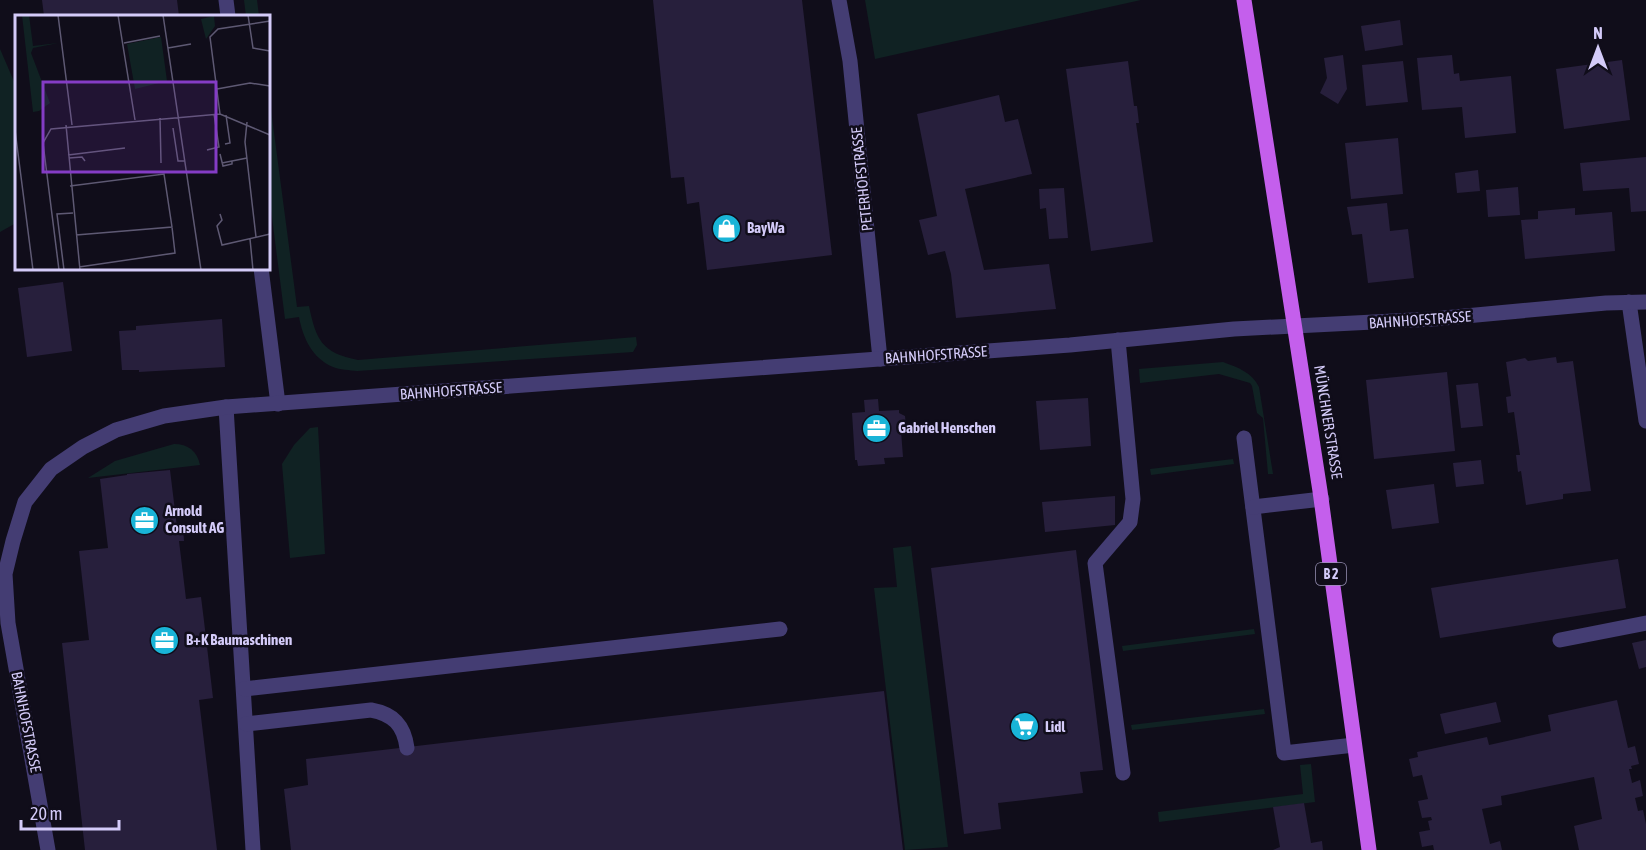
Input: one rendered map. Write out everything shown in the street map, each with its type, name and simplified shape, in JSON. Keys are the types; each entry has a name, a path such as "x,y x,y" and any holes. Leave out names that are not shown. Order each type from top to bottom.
{"main road":[{"name":"MÜNCHNER STRASSE","path":"1244,0 1322,499 1369,850"}],"street":[{"path":"226,0 228,15"},
{"name":"PETERHOFSTRASSE","path":"840,0 850,61 880,359"},
{"path":"261,270 279,404"},
{"path":"1629,302 1646,421"},
{"name":"BAHNHOFSTRASSE","path":"48,850 8,623 6,574 25,502 51,469 83,447 116,430 164,416 226,407 880,359 1223,330 1433,319 1646,302"},
{"path":"1118,340 1133,499 1130,522 1095,563 1123,773"},
{"path":"226,407 253,850"},
{"path":"1245,438 1284,753 1354,745"},
{"path":"1253,507 1322,499"},
{"path":"1560,640 1646,623"},
{"path":"244,689 780,629"},
{"path":"246,724 371,710 384,712 394,718 403,729 407,748"}],"shaded area":[{"path":"244,0 257,0 259,15 246,15"},
{"path":"865,0 1141,0 875,59"},
{"path":"0,49 15,84 15,224 0,232"},
{"path":"270,102 297,307 309,306 318,336 329,349 358,360 636,337 637,345 633,352 357,371 333,367 319,358 303,332 299,317 285,319 270,202"},
{"path":"1223,362 1248,374 1259,387 1273,474 1268,474 1263,418 1257,413 1250,383 1219,374 1140,383 1139,369"},
{"path":"318,427 325,554 290,558 282,464 294,445 310,428"},
{"path":"174,444 184,445 191,449 200,465 88,478 115,461"},
{"path":"1233,459 1234,464 1151,475 1150,469"},
{"path":"911,546 948,847 905,850 874,588 897,587 893,548"},
{"path":"1254,629 1255,634 1123,651 1122,646"},
{"path":"1264,709 1265,714 1132,730 1131,725"},
{"path":"1311,764 1315,802 1159,822 1158,812 1303,794 1300,765"}],"building":[{"path":"42,0 177,0 179,15 44,15"},
{"path":"653,0 802,0 832,255 707,270 699,202 687,204 684,177 671,178"},
{"path":"1400,20 1403,45 1365,51 1361,26"},
{"path":"1343,55 1347,89 1338,104 1320,93 1327,78 1324,58"},
{"path":"1452,55 1454,74 1459,73 1460,81 1511,76 1516,133 1465,138 1462,107 1422,110 1417,58"},
{"path":"1622,60 1630,120 1564,129 1556,69"},
{"path":"1128,61 1134,106 1137,106 1139,123 1136,123 1153,242 1091,251 1066,69"},
{"path":"1403,61 1408,102 1366,106 1362,65"},
{"path":"999,95 1005,122 1018,119 1032,174 965,189 984,270 1049,264 1056,309 956,318 951,274 945,251 928,255 919,220 937,216 917,114"},
{"path":"1398,138 1403,194 1351,199 1345,143"},
{"path":"1646,157 1646,211 1631,212 1629,188 1583,191 1580,163"},
{"path":"1478,170 1480,191 1457,193 1455,173"},
{"path":"1518,187 1520,215 1488,217 1486,190"},
{"path":"1064,188 1068,238 1049,239 1046,208 1040,209 1039,189"},
{"path":"1387,203 1390,231 1408,229 1414,278 1368,283 1362,234 1352,235 1347,207"},
{"path":"1575,208 1575,215 1612,212 1615,251 1525,259 1521,220 1538,219 1538,211"},
{"path":"63,282 72,351 27,357 18,288"},
{"path":"222,319 225,367 139,372 139,370 122,370 119,331 136,330 136,326"},
{"path":"1556,357 1557,363 1573,361 1591,491 1563,494 1563,499 1526,505 1521,471 1518,472 1516,455 1520,455 1514,412 1508,413 1506,397 1511,396 1506,362 1525,358 1528,361"},
{"path":"1447,372 1455,451 1374,459 1366,380"},
{"path":"1478,383 1483,426 1461,428 1456,385"},
{"path":"1088,398 1091,446 1040,450 1036,401"},
{"path":"878,399 879,411 899,410 899,413 905,416 906,426 901,431 903,457 884,458 885,464 858,466 855,460 852,413 865,412 864,400"},
{"path":"1481,460 1484,484 1456,487 1453,463"},
{"path":"170,470 177,527 183,526 184,541 179,541 186,599 201,597 204,621 213,698 199,700 217,850 85,850 62,643 89,640 79,551 108,548 100,479"},
{"path":"1434,484 1439,523 1392,529 1386,490"},
{"path":"1115,496 1115,525 1045,532 1042,502"},
{"name":"Lidl","path":"1076,550 1103,770 1080,772 1083,793 998,803 1001,829 964,834 931,568"},
{"path":"1618,559 1626,608 1440,638 1431,588"},
{"path":"1646,640 1646,667 1639,669 1632,643"},
{"path":"884,691 903,850 291,850 284,789 308,785 306,759"},
{"path":"1617,700 1628,748 1635,746 1639,764 1629,769 1632,783 1640,780 1643,796 1635,798 1638,811 1643,810 1646,824 1646,850 1579,850 1574,826 1602,819 1594,777 1501,796 1502,805 1482,809 1490,844 1500,841 1502,850 1434,850 1433,845 1422,847 1419,832 1430,830 1428,821 1432,820 1431,817 1422,818 1418,801 1428,799 1422,775 1413,777 1409,759 1418,757 1417,752 1487,737 1489,745 1551,731 1548,715"},
{"path":"1496,702 1501,722 1445,734 1440,714"},
{"path":"1304,803 1311,843 1322,841 1323,850 1273,850 1280,847 1273,807"}],"place":[{"name":"BayWa","path":"726,228"},
{"name":"Gabriel Henschen","path":"877,428"},
{"name":"Arnold Consult AG","path":"144,520"},
{"name":"B+K Baumaschinen","path":"165,640"},
{"name":"Lidl","path":"1024,727"}]}
